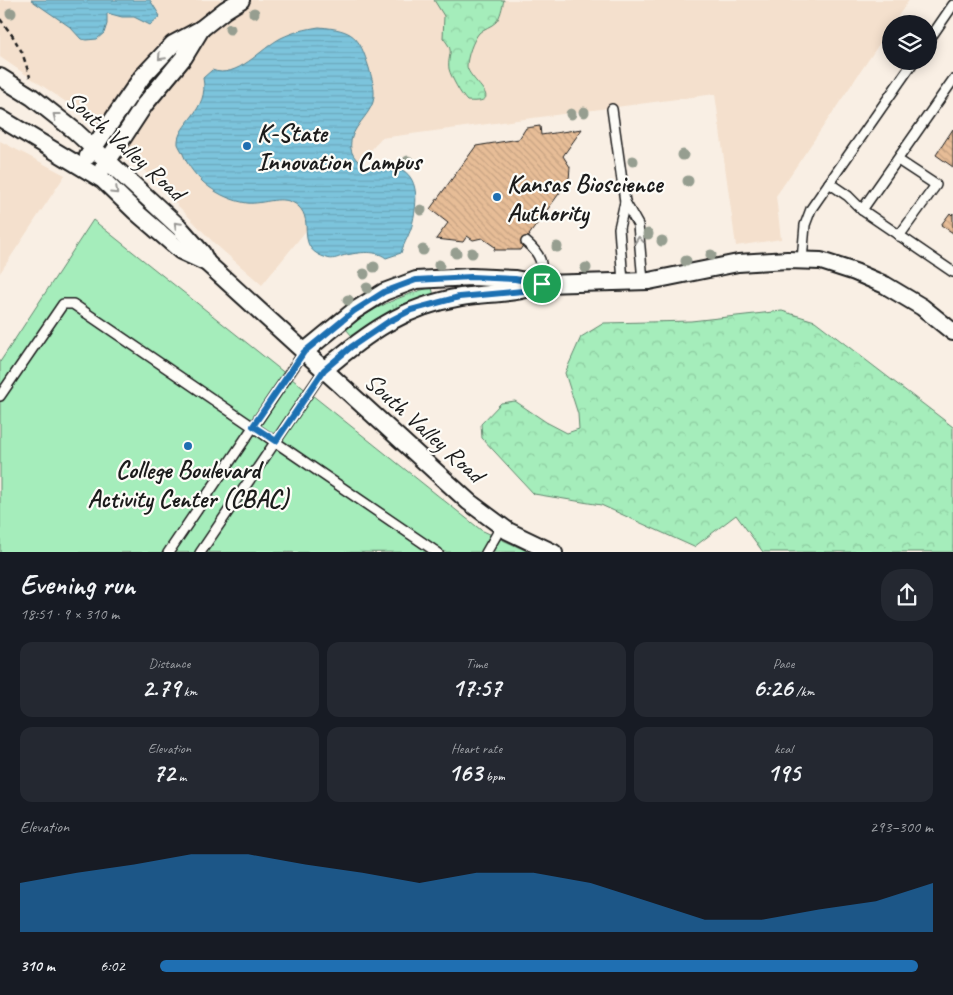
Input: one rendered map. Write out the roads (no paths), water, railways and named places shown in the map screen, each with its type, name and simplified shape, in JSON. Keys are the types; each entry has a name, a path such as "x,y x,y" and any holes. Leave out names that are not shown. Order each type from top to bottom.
{"street":[{"path":"81,166 142,77 173,44 201,29 224,10 241,0"},
{"path":"97,176 145,104 184,57 201,29"},
{"name":"South Valley Road","path":"1,80 32,97 94,148 179,227 202,253 206,263"},
{"name":"South Valley Road","path":"0,118 97,176 181,251 206,263 469,502 501,527 554,552"},
{"path":"304,352 354,311 384,292 416,280 471,277 515,279 542,284 643,282 696,273 738,263 802,260 822,261 885,285 922,307 953,332"},
{"path":"324,370 374,330 411,310 459,297 523,291 542,284"}],"lane":[{"path":"937,28 953,5"},
{"path":"802,260 805,224 811,210 908,70"},
{"path":"862,210 953,80"},
{"path":"612,108 625,202 619,228 623,282"},
{"path":"898,160 936,185 900,236"},
{"path":"829,183 848,196 862,210 953,272"},
{"path":"625,202 638,225 643,282"},
{"path":"526,242 540,257 542,284"},
{"path":"0,396 63,304 67,303 82,310 438,552"},
{"path":"168,552 304,352"},
{"path":"200,552 324,370"},
{"path":"486,552 501,527"}],"water":[{"path":"31,0 150,0 160,16 150,25 134,17 122,17 107,13 107,24 104,33 97,39 86,40 81,39 70,27"},
{"path":"319,27 340,30 353,37 362,49 371,76 374,98 370,108 352,136 351,149 353,155 369,168 398,168 410,177 413,184 416,198 411,230 401,253 386,258 376,253 365,252 331,259 317,254 311,248 308,241 303,212 298,206 286,200 247,203 237,201 217,192 193,172 178,144 182,130 198,108 202,99 204,89 203,78 212,70 221,72 231,71 240,67 281,38"}],"place":[{"name":"K-State Innovation Campus","path":"247,146"},
{"name":"Kansas Bioscience Authority","path":"497,197"},
{"name":"College Boulevard Activity Center (CBAC)","path":"188,446"}]}
